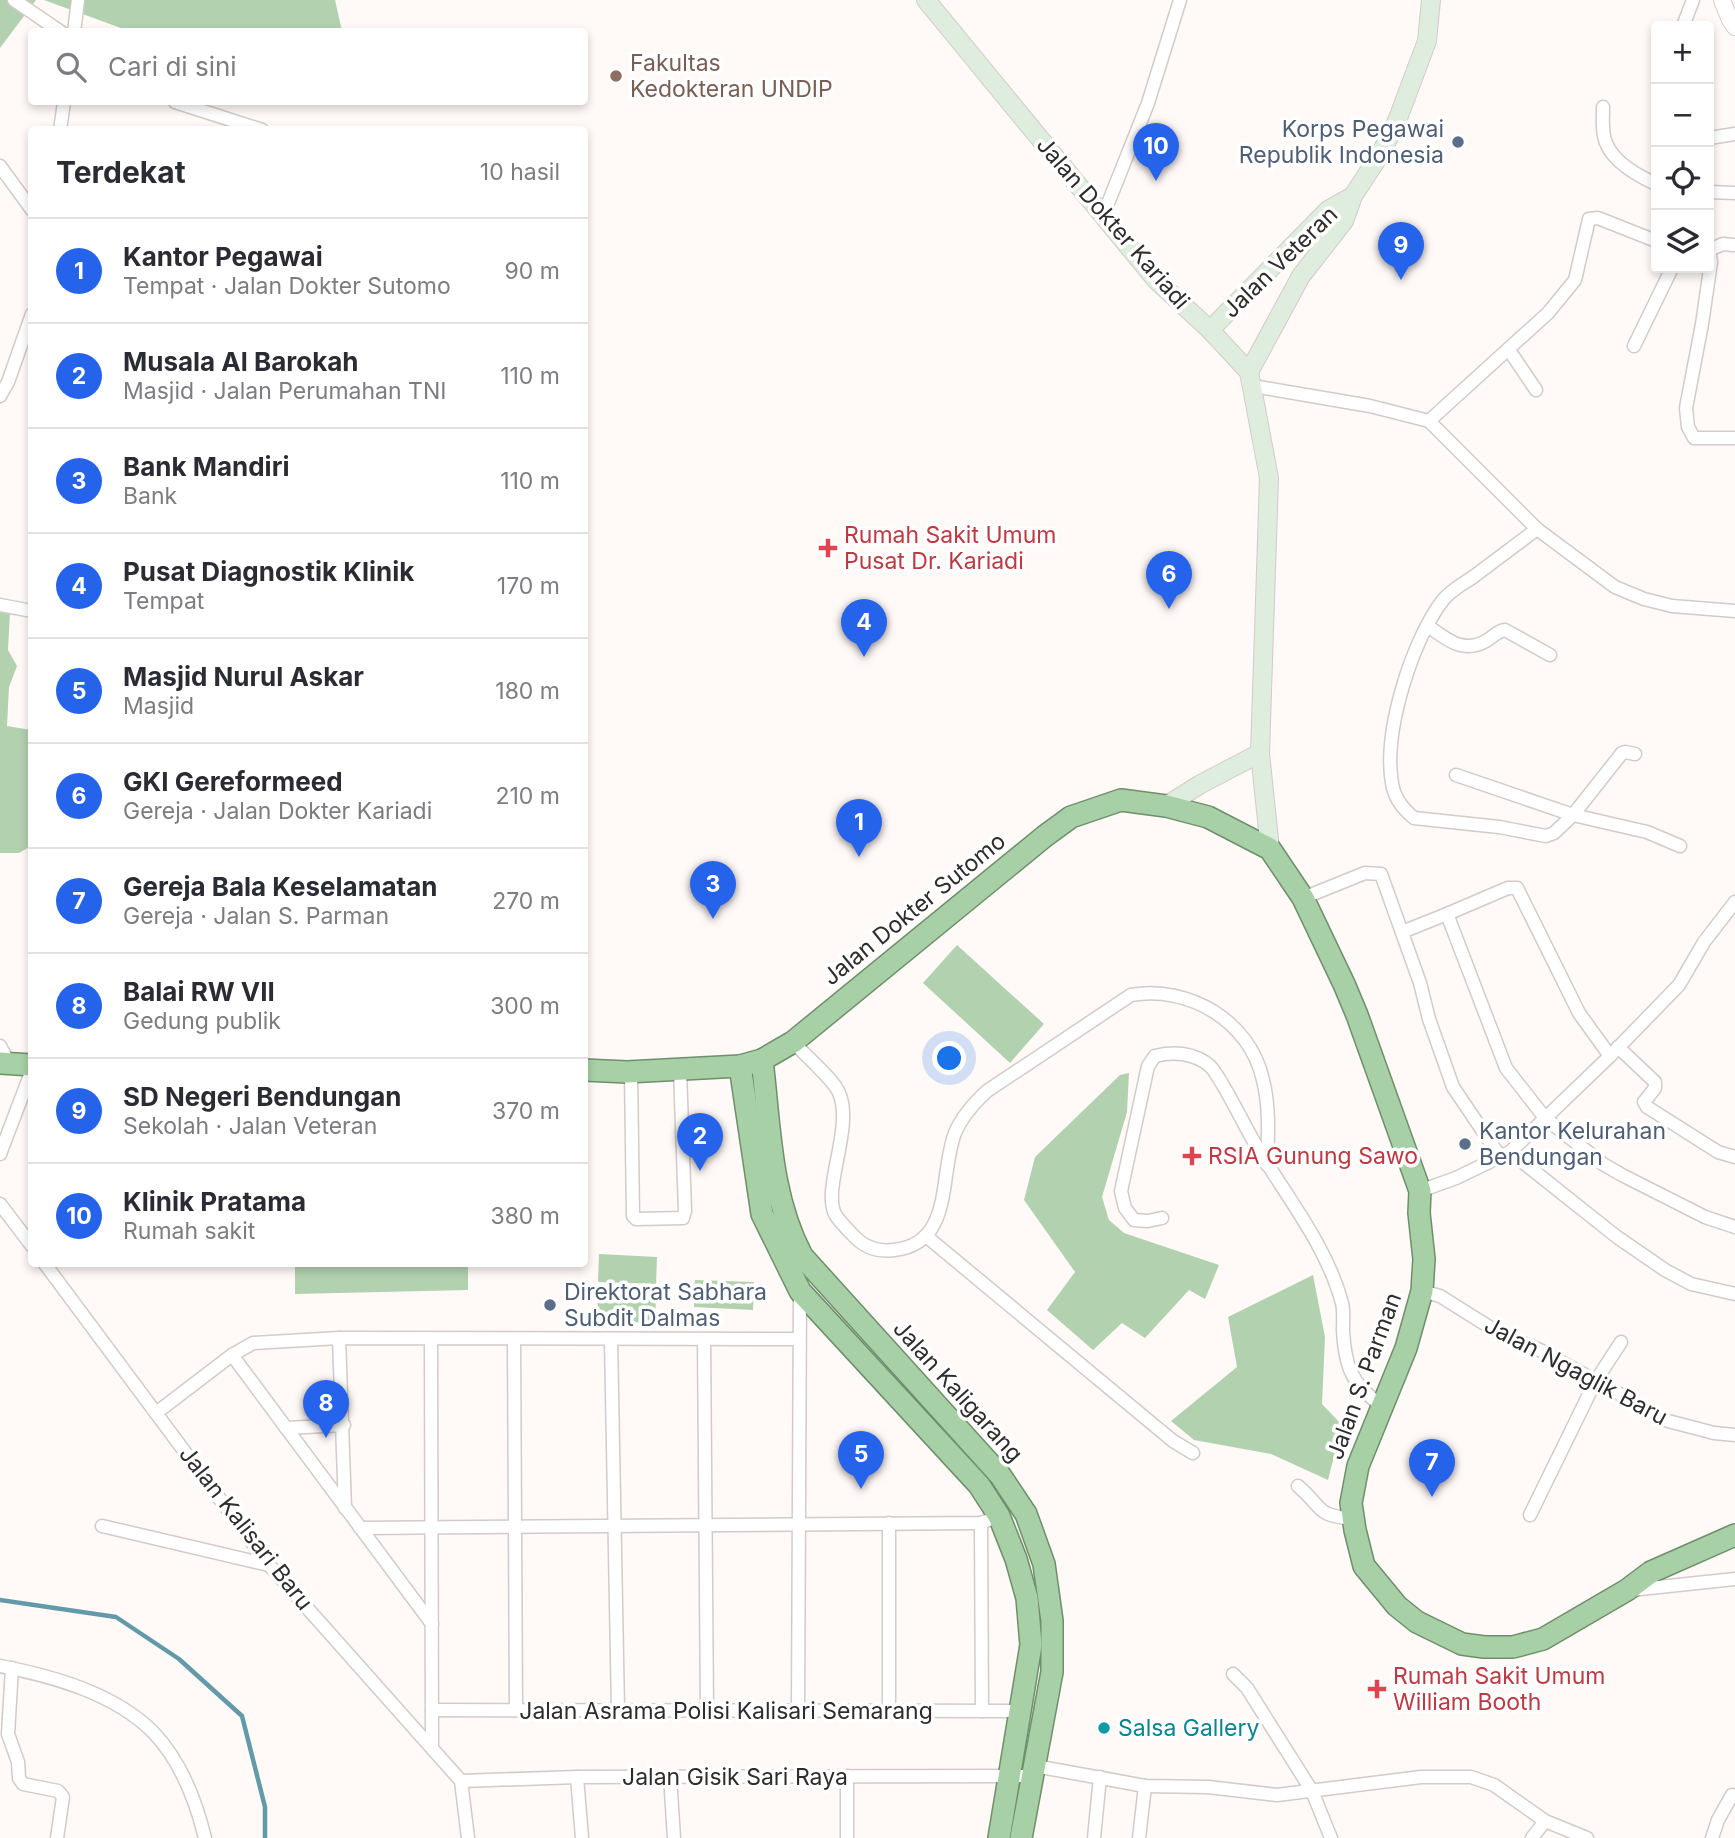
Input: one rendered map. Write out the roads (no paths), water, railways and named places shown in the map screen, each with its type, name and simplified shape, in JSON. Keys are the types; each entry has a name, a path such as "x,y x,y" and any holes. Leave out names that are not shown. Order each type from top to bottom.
{"highway":[{"name":"Jalan Dokter Sutomo","path":"588,1070 680,1070 740,1066 762,1060 793,1042 1071,817 1121,800 1166,806 1208,817 1270,849"},
{"name":"Jalan S. Parman","path":"1270,849 1303,898 1357,1015 1420,1191 1419,1213 1424,1259 1422,1291 1406,1349 1353,1483 1351,1503 1364,1566 1385,1594 1417,1622 1462,1643 1484,1647 1513,1647 1543,1639 1627,1590 1651,1572 1735,1535"},
{"path":"3,1057 28,1066"},
{"name":"Jalan Kaligarang","path":"762,1060 779,1198 791,1234 802,1256 1000,1475 1026,1514 1044,1564 1052,1621 1052,1672 1021,1838"},
{"name":"Jalan Kaligarang","path":"740,1066 762,1214 800,1291 979,1485 990,1520 1016,1559 1027,1598 1031,1645 999,1838"},
{"path":"910,1412 928,1397"}],"main road":[{"name":"Jalan Dokter Kariadi","path":"926,0 1156,280 1210,330 1251,379"},
{"name":"Jalan Veteran","path":"1251,379 1301,276 1344,221 1353,196 1397,121 1427,41 1431,0"},
{"name":"Jalan Veteran","path":"1210,330 1328,210 1353,196"},
{"path":"1251,379 1270,494 1260,753 1270,849"},
{"path":"1166,806 1260,753"}],"street":[{"path":"15,0 55,28"},
{"path":"74,28 78,0"},
{"path":"1102,216 1148,103 1180,0"},
{"path":"1685,21 1693,0"},
{"path":"1723,0 1735,27"},
{"path":"61,126 64,105"},
{"path":"184,105 250,126"},
{"path":"1603,107 1604,137 1611,153 1651,182"},
{"path":"1714,137 1735,134"},
{"path":"0,166 28,204"},
{"path":"1714,192 1735,193"},
{"path":"1429,421 1548,313 1575,280 1589,219 1598,218 1651,239"},
{"path":"1714,248 1723,244 1733,245"},
{"path":"1634,346 1670,273"},
{"path":"1709,273 1686,408 1688,426 1695,438 1735,438"},
{"path":"0,396 8,382 28,325"},
{"path":"1509,350 1536,390"},
{"path":"0,367 8,382"},
{"path":"1251,379 1429,421 1537,529 1615,587 1644,599 1672,606 1735,611"},
{"path":"1537,529 1443,600 1428,626 1410,663 1392,733 1392,783 1398,800 1405,811 1415,818 1499,827 1546,836 1554,833 1573,815 1622,753 1634,754"},
{"path":"0,605 28,610"},
{"path":"1428,626 1460,646 1485,642 1500,630 1506,630 1550,655"},
{"path":"1456,775 1573,815 1627,825 1680,846"},
{"path":"1303,898 1365,873 1381,874 1453,1087 1506,1155 1665,1270 1691,1284 1735,1294"},
{"path":"1402,932 1508,888 1517,888 1579,1013 1614,1052 1655,1082 1644,1102 1647,1107 1718,1152 1735,1157"},
{"path":"1420,1191 1506,1155 1614,1052 1679,985 1704,942 1735,902"},
{"path":"1447,914 1506,1068 1545,1118 1603,1164 1622,1175 1705,1217 1735,1227"},
{"path":"793,1042 839,1091 844,1116 832,1198 834,1212 861,1245 886,1251 908,1249 926,1236 942,1207 955,1133 970,1107 987,1091 1131,995 1143,993 1173,996 1200,1003 1222,1017 1241,1034 1254,1054 1263,1078 1269,1114 1267,1166"},
{"path":"1162,1217 1148,1222 1134,1220 1125,1208 1121,1191 1149,1066 1155,1056 1167,1053 1195,1056 1211,1067 1267,1166 1323,1254 1343,1305 1345,1351 1352,1376 1366,1394 1382,1406"},
{"path":"631,1072 633,1216 636,1219 683,1218 685,1211 680,1070"},
{"path":"0,1154 28,1078"},
{"path":"0,1205 28,1241"},
{"path":"926,1236 1173,1441 1193,1453"},
{"name":"Jalan Kalisari Baru","path":"47,1267 269,1564 461,1781"},
{"path":"798,1711 800,1291"},
{"name":"Jalan Ngaglik Baru","path":"1422,1291 1440,1296 1499,1333 1542,1350 1668,1421 1702,1431 1735,1435"},
{"path":"156,1413 232,1355 253,1343 339,1338 799,1339"},
{"path":"339,1338 345,1508"},
{"path":"431,1339 432,1748"},
{"path":"611,1339 618,1710"},
{"path":"704,1339 708,1711"},
{"path":"514,1340 516,1710"},
{"path":"1530,1516 1595,1382 1621,1342"},
{"path":"232,1355 432,1624"},
{"path":"286,1428 344,1425"},
{"path":"1298,1486 1329,1516 1354,1519"},
{"path":"360,1528 990,1520 982,1711"},
{"path":"889,1523 889,1711"},
{"path":"102,1526 269,1564"},
{"path":"1627,1590 1735,1579"},
{"path":"57,1838 63,1797 58,1791 23,1784 19,1778 18,1762 9,1741 7,1725 6,1667 84,1690 130,1715 152,1732 174,1761 190,1790 205,1838"},
{"path":"1233,1674 1247,1688 1312,1791 1331,1838"},
{"name":"Jalan Asrama Polisi Kalisari Semarang","path":"432,1710 1020,1711"},
{"path":"1009,1776 1034,1771 1100,1777 1145,1786 1208,1787 1277,1795 1421,1777 1471,1777 1494,1785 1545,1821 1587,1838"},
{"path":"670,1776 674,1838"},
{"name":"Jalan Gisik Sari Raya","path":"461,1781 670,1776 1009,1776"},
{"path":"847,1776 847,1838"},
{"path":"577,1777 582,1838"},
{"path":"1094,1838 1100,1777"},
{"path":"461,1781 468,1838"},
{"path":"1139,1838 1145,1786"},
{"path":"1712,1838 1718,1820 1732,1795"},
{"path":"1532,1838 1545,1821"}],"waterway":[{"path":"0,1600 116,1617 179,1659 242,1716 265,1807 265,1838"}],"place":[{"name":"Fakultas Kedokteran UNDIP","path":"616,76"},
{"name":"Korps Pegawai Republik Indonesia","path":"1458,142"},
{"name":"Klinik Pratama","path":"1156,181"},
{"name":"SD Negeri Bendungan","path":"1401,280"},
{"name":"Rumah Sakit Umum Pusat Dr. Kariadi","path":"828,548"},
{"name":"GKI Gereformeed","path":"1169,609"},
{"name":"Pusat Diagnostik Klinik","path":"864,657"},
{"name":"Kantor Pegawai","path":"859,857"},
{"name":"Bank Mandiri","path":"713,919"},
{"name":"Kantor Kelurahan Bendungan","path":"1465,1144"},
{"name":"RSIA Gunung Sawo","path":"1192,1156"},
{"name":"Musala Al Barokah","path":"700,1171"},
{"name":"Direktorat Sabhara Subdit Dalmas","path":"550,1305"},
{"name":"Balai RW VII","path":"326,1438"},
{"name":"Masjid Nurul Askar","path":"861,1489"},
{"name":"Gereja Bala Keselamatan","path":"1432,1497"},
{"name":"Rumah Sakit Umum William Booth","path":"1377,1689"},
{"name":"Salsa Gallery","path":"1104,1728"}]}
